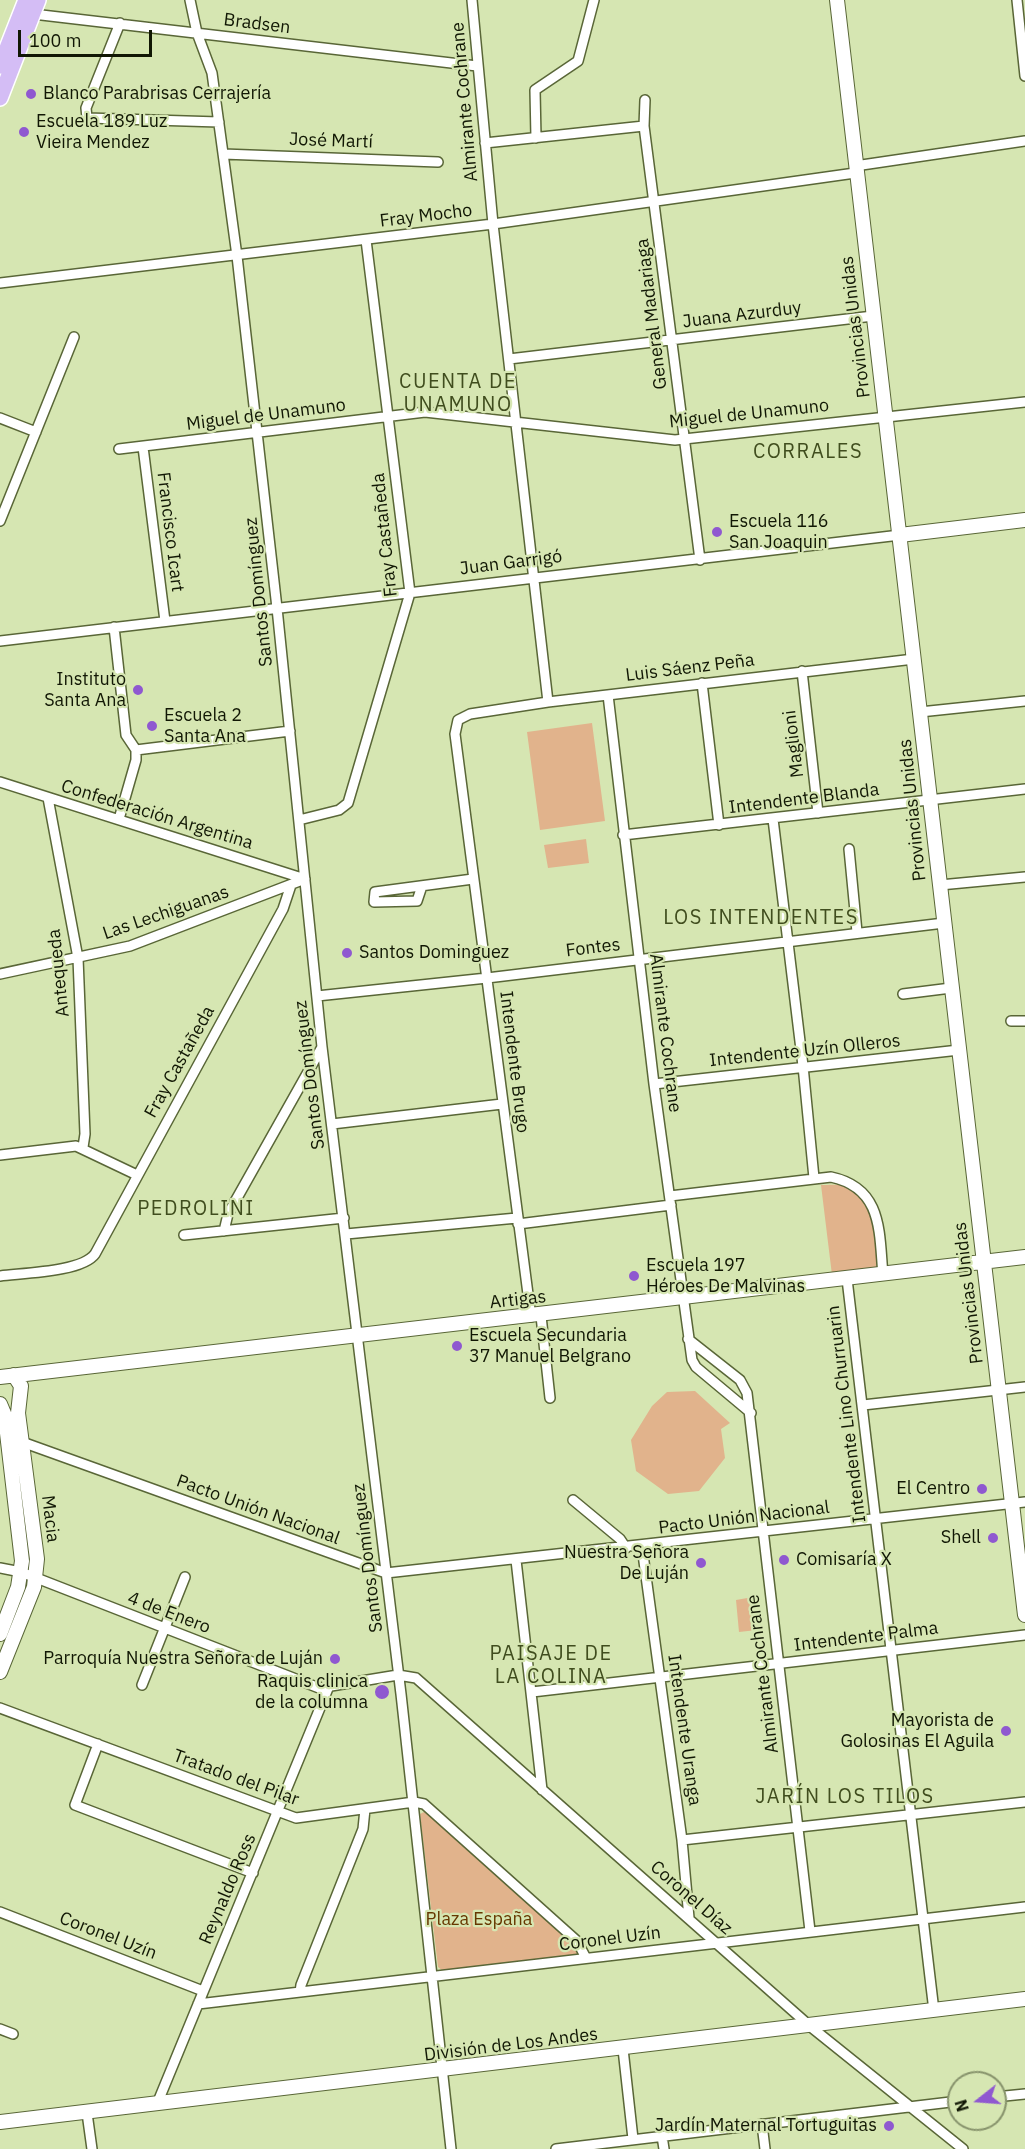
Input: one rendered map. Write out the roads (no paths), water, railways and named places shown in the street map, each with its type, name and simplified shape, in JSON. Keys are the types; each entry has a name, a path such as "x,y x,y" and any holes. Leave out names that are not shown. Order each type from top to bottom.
{"main road":[{"path":"0,66 32,5"},
{"path":"0,98 32,5"}],"street":[{"name":"Santos Domínguez","path":"190,0 197,33 208,60 224,154 237,256 258,431 322,1047 414,1802 451,2149"},
{"name":"Almirante Cochrane","path":"472,0 493,224 548,702"},
{"path":"536,138 535,90 579,60 594,0"},
{"name":"Provincias Unidas","path":"837,0 998,1390 1018,1503 1025,1615"},
{"path":"1017,0 1025,76"},
{"name":"Bradsen","path":"32,5 120,23 477,66"},
{"path":"120,23 86,108 87,118 219,122"},
{"name":"General Madariaga","path":"645,100 644,126 700,560"},
{"path":"485,143 644,126"},
{"name":"Fray Mocho","path":"0,283 237,256 655,202 1025,141"},
{"name":"José Martí","path":"224,154 438,162"},
{"name":"Fray Castañeda","path":"299,820 339,810 348,803 410,593 366,240"},
{"name":"Juana Azurduy","path":"509,359 873,316"},
{"path":"0,521 74,338"},
{"name":"Miguel de Unamuno","path":"119,449 425,412 684,440 1025,402"},
{"path":"0,418 36,432"},
{"name":"Francisco Icart","path":"143,447 165,621"},
{"name":"Juan Garrigó","path":"0,641 1025,520"},
{"path":"114,627 126,735 136,750 136,760 119,819"},
{"name":"Luis Sáenz Peña","path":"470,714 608,694 914,658"},
{"name":"Maglioni","path":"802,671 818,813"},
{"path":"702,683 719,825"},
{"name":"Almirante Cochrane","path":"608,694 638,959 688,1339 693,1364 751,1413"},
{"path":"920,712 1025,701"},
{"name":"Intendente Brugo","path":"470,714 458,720 455,734 518,1221 550,1398"},
{"path":"136,750 290,731"},
{"name":"Confederación Argentina","path":"0,782 305,879"},
{"name":"Intendente Blanda","path":"623,836 1025,789"},
{"name":"Antequeda","path":"48,798 78,958 85,1134 82,1147"},
{"path":"773,819 789,942 814,1178"},
{"path":"849,849 858,932"},
{"path":"940,885 1025,877"},
{"name":"Las Lechiguanas","path":"0,974 130,946 305,879"},
{"path":"422,886 417,901 374,902 375,892 473,879"},
{"name":"Fray Castañeda","path":"0,1276 76,1265 91,1259 95,1254 283,909 291,885"},
{"name":"Fontes","path":"317,996 944,923"},
{"path":"903,994 951,988"},
{"path":"1011,1022 1025,1021"},
{"path":"224,1231 228,1214 322,1047"},
{"name":"Intendente Uzín Olleros","path":"654,1084 959,1050"},
{"path":"332,1124 502,1104"},
{"path":"0,1155 68,1146 82,1147 137,1175"},
{"path":"346,1234 518,1221 831,1177 850,1182 868,1198 876,1216 883,1275"},
{"path":"184,1235 344,1218"},
{"name":"Artigas","path":"0,1377 683,1299 1025,1257"},
{"name":"Intendente Lino Churruarin","path":"848,1279 934,2011"},
{"name":"Almirante Cochrane","path":"688,1339 740,1380 747,1393 810,1931"},
{"name":"Macia","path":"0,1672 36,1578 37,1559 18,1413 21,1386 14,1375"},
{"path":"863,1405 1025,1387"},
{"path":"0,1404 20,1401"},
{"name":"Macia","path":"0,1404 4,1410 7,1427 22,1552 21,1572 0,1634"},
{"name":"Pacto Unión Nacional","path":"22,1442 386,1573 642,1547 1018,1503"},
{"path":"573,1500 620,1539 626,1548"},
{"name":"Intendente Uranga","path":"642,1547 682,1840 689,1917"},
{"path":"516,1560 542,1790"},
{"name":"4 de Enero","path":"0,1568 21,1572 310,1685 329,1686 398,1675"},
{"path":"142,1685 185,1577"},
{"name":"Intendente Palma","path":"532,1692 1025,1635"},
{"name":"Coronel Díaz","path":"398,1675 416,1678 811,2026 907,2106 963,2149"},
{"name":"Reynaldo Ross","path":"157,2104 329,1686"},
{"name":"Tratado del Pilar","path":"0,1708 278,1813 303,1818 414,1802"},
{"path":"98,1744 75,1805 253,1873"},
{"path":"414,1802 429,1807 571,1935 586,1959"},
{"path":"682,1840 1025,1802"},
{"path":"300,1992 363,1829 365,1809"},
{"name":"Coronel Uzín","path":"198,2004 1025,1907"},
{"name":"Coronel Uzín","path":"0,1912 203,1990"},
{"name":"División de Los Andes","path":"0,2122 443,2071 1025,1999"},
{"path":"0,2029 13,2034"},
{"path":"623,2049 633,2139"},
{"path":"1007,2096 1025,2094"},
{"path":"560,2149 947,2102"},
{"path":"87,2113 92,2149"},
{"path":"762,2124 765,2149"},
{"path":"662,2136 664,2149"}],"place":[{"name":"Blanco Parabrisas Cerrajería","path":"31,94"},
{"name":"Escuela 189 Luz Vieira Mendez","path":"24,132"},
{"name":"Escuela 116 San Joaquin","path":"717,532"},
{"name":"Instituto Santa Ana","path":"138,690"},
{"name":"Escuela 2 Santa Ana","path":"152,726"},
{"name":"Santos Dominguez","path":"347,953"},
{"name":"Escuela 197 Héroes De Malvinas","path":"634,1276"},
{"name":"Escuela Secundaria 37 Manuel Belgrano","path":"457,1346"},
{"name":"El Centro","path":"982,1489"},
{"name":"Shell","path":"993,1538"},
{"name":"Comisaría X","path":"784,1560"},
{"name":"Nuestra Señora De Luján","path":"701,1563"},
{"name":"Parroquía Nuestra Señora de Luján","path":"335,1659"},
{"name":"Raquis clinica de la columna","path":"382,1692"},
{"name":"Mayorista de Golosinas El Aguila","path":"1006,1731"},
{"name":"Jardín Maternal Tortuguitas","path":"889,2126"}],"district":[{"name":"CUENTA DE UNAMUNO","path":"458,394"},
{"name":"CORRALES","path":"808,452"},
{"name":"LOS INTENDENTES","path":"761,918"},
{"name":"PEDROLINI","path":"196,1209"},
{"name":"PAISAJE DE LA COLINA","path":"551,1666"},
{"name":"JARÍN LOS TILOS","path":"845,1797"}],"park label":[{"name":"Plaza España","path":"479,1920"}]}
